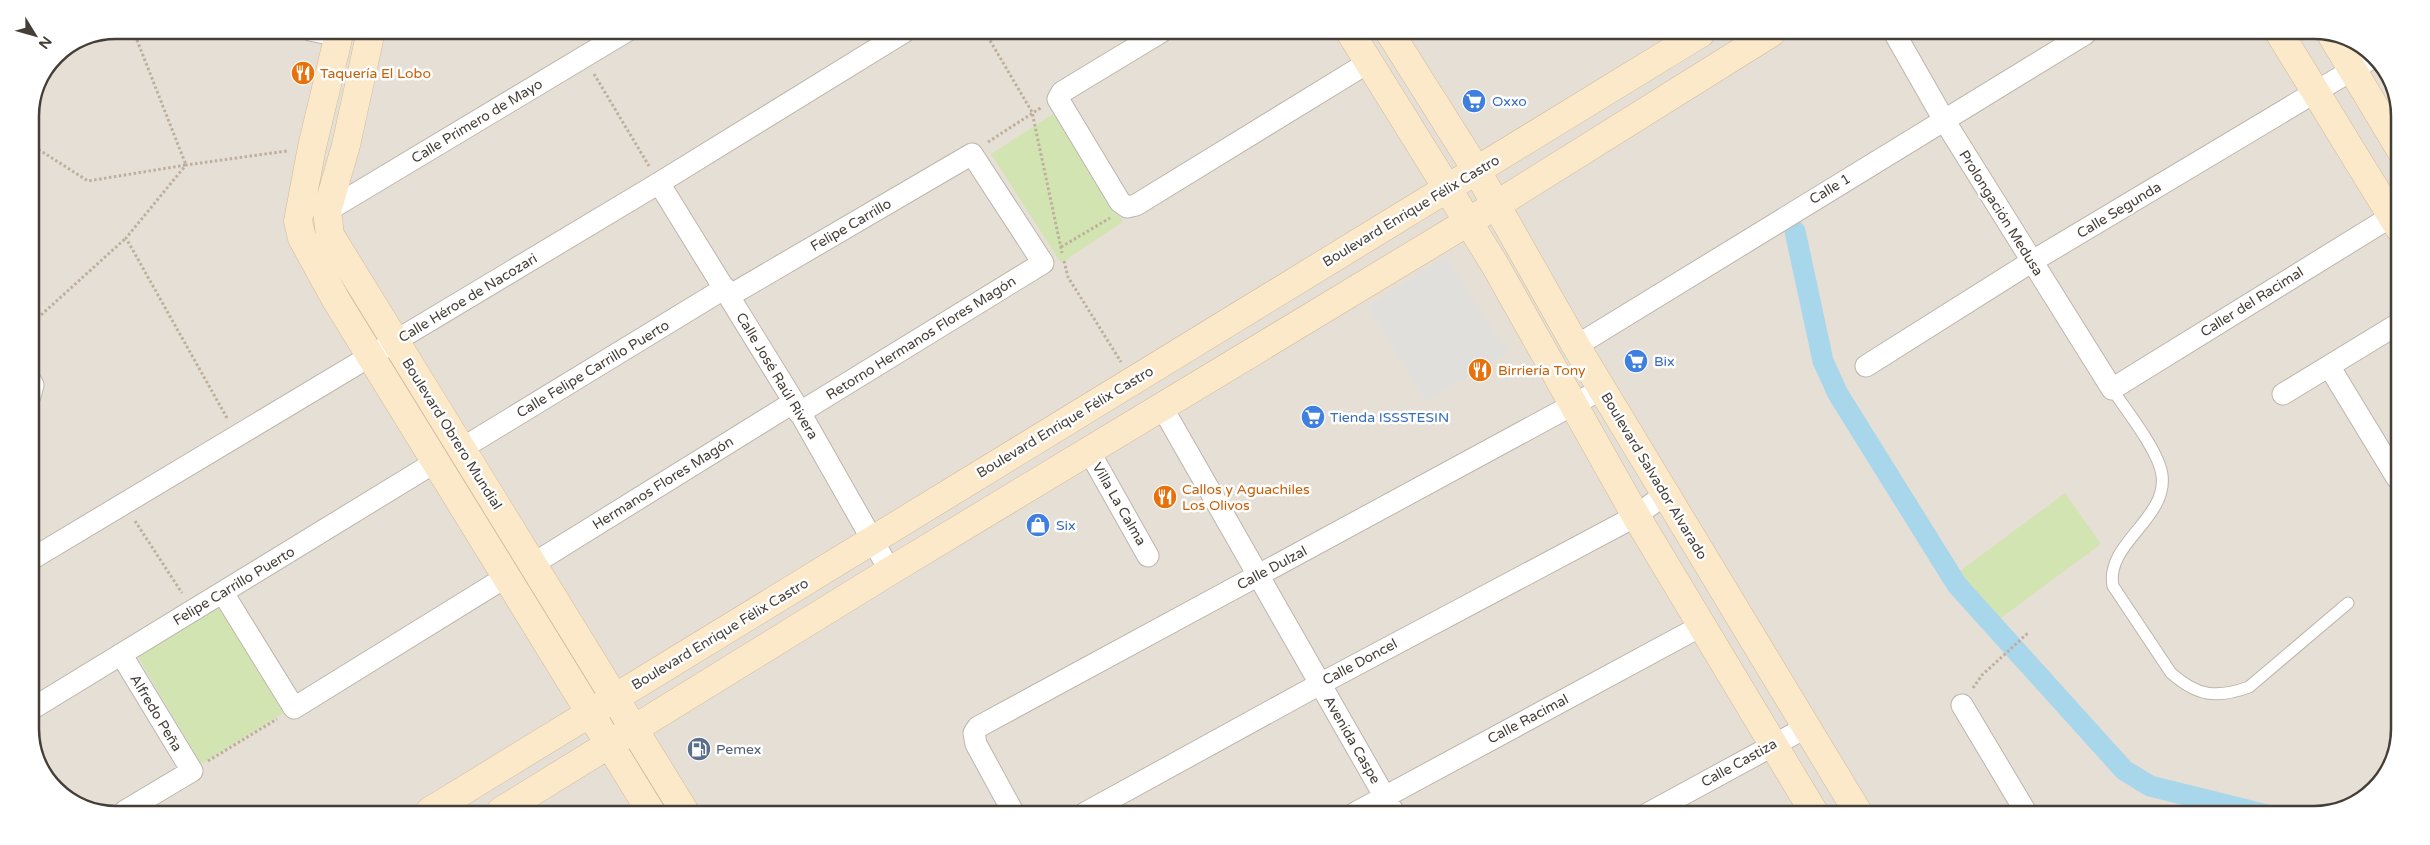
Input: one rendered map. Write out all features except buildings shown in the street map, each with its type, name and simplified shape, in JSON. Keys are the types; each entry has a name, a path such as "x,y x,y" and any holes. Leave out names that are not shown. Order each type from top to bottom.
{"street":[{"name":"Boulevard Obrero Mundial","path":"339,39 312,147 298,221 302,238 336,300 437,461 647,806"},
{"name":"Boulevard Obrero Mundial","path":"369,39 346,145 327,211 330,235 681,806"},
{"name":"Calle Primero de Mayo","path":"327,211 614,39"},
{"name":"Calle Héroe de Nacozari","path":"39,555 659,183 893,39"},
{"path":"1149,39 1062,92 1058,99 1120,202 1128,208 1136,205 1369,62"},
{"path":"1354,39 1496,264 1573,406 1636,516 1810,806"},
{"name":"Boulevard Salvador Alvarado","path":"1395,39 1477,171 1576,346 1805,728 1854,806"},
{"name":"Boulevard Enrique Félix Castro","path":"438,806 1691,39"},
{"path":"509,806 890,571 1496,204 1761,39"},
{"name":"Prolongación Medusa","path":"1898,39 1944,120 2112,389"},
{"name":"Calle 1","path":"1576,346 2077,39"},
{"path":"2283,39 2391,215"},
{"path":"2342,44 2363,64 2391,128"},
{"name":"Calle Segunda","path":"1866,366 2031,262 2363,64"},
{"path":"1392,100 1421,83"},
{"path":"972,154 1043,263"},
{"name":"Felipe Carrillo","path":"727,292 972,154"},
{"name":"Calle José Raúl Rivera","path":"659,183 727,292 890,571"},
{"name":"Caller del Racimal","path":"2112,389 2391,224"},
{"name":"Retorno Hermanos Flores Magón","path":"796,408 1043,263"},
{"name":"Calle Felipe Carrillo Puerto","path":"461,449 727,292"},
{"path":"2283,394 2391,328"},
{"path":"2329,366 2391,468"},
{"name":"Calle Dulzal","path":"1010,806 976,744 974,734 978,727 1602,389"},
{"name":"Avenida Caspe","path":"1162,407 1389,805"},
{"name":"Hermanos Flores Magón","path":"533,564 796,408"},
{"name":"Villa La Calma","path":"1089,451 1148,556"},
{"name":"Felipe Carrillo Puerto","path":"39,704 437,461"},
{"name":"Calle Doncel","path":"1096,806 1320,684 1636,516 1665,494"},
{"path":"477,527 501,513"},
{"path":"223,592 294,708 506,577"},
{"name":"Calle Racimal","path":"1389,805 1701,626"},
{"name":"Alfredo Peña","path":"121,654 192,771"},
{"path":"1962,704 2022,806"},
{"name":"Calle Castiza","path":"1661,806 1805,728"},
{"path":"133,806 192,771"}],"lane":[{"path":"2112,389 2157,457 2163,475 2161,491 2154,507 2115,563 2111,575 2113,586 2171,674 2198,692 2217,695 2234,693 2249,687 2348,603"}],"path":[{"path":"137,39 186,165"},
{"path":"989,39 1032,112 1068,277 1134,381"},
{"path":"584,57 659,183"},
{"path":"972,154 1032,112 1058,99"},
{"path":"39,150 88,181 312,147"},
{"path":"39,317 126,238 186,165"},
{"path":"1043,263 1061,247 1128,208"},
{"path":"126,238 238,436"},
{"path":"124,504 193,610"},
{"path":"1982,675 2029,632"},
{"path":"192,771 294,708"}],"shaded area":[{"path":"116,39 2314,39 2339,43 2357,52 2375,69 2387,91 2391,110 2391,730 2387,754 2381,768 2365,787 2348,798 2325,806 105,806 91,802 73,793 55,776 45,759 39,735 40,101 45,86 61,61 86,45 101,40"},
{"path":"1446,256 1508,352 1426,401 1368,307"}],"green space":[{"path":"1053,114 1123,222 1061,263 991,154"},
{"path":"2065,493 2101,544 1997,621 1960,571"},
{"path":"219,606 285,712 201,764 138,657"}],"waterway":[{"path":"1795,231 1823,361 1838,394 1957,585 2124,770 2150,786 2231,806"}],"place":[{"name":"Taquería El Lobo","path":"303,73"},
{"name":"Oxxo","path":"1474,101"},
{"name":"Bix","path":"1636,361"},
{"name":"Birriería Tony","path":"1480,370"},
{"name":"Tienda ISSSTESIN","path":"1313,417"},
{"name":"Callos y Aguachiles Los Olivos","path":"1165,497"},
{"name":"Six","path":"1038,525"},
{"name":"Pemex","path":"699,749"}]}
